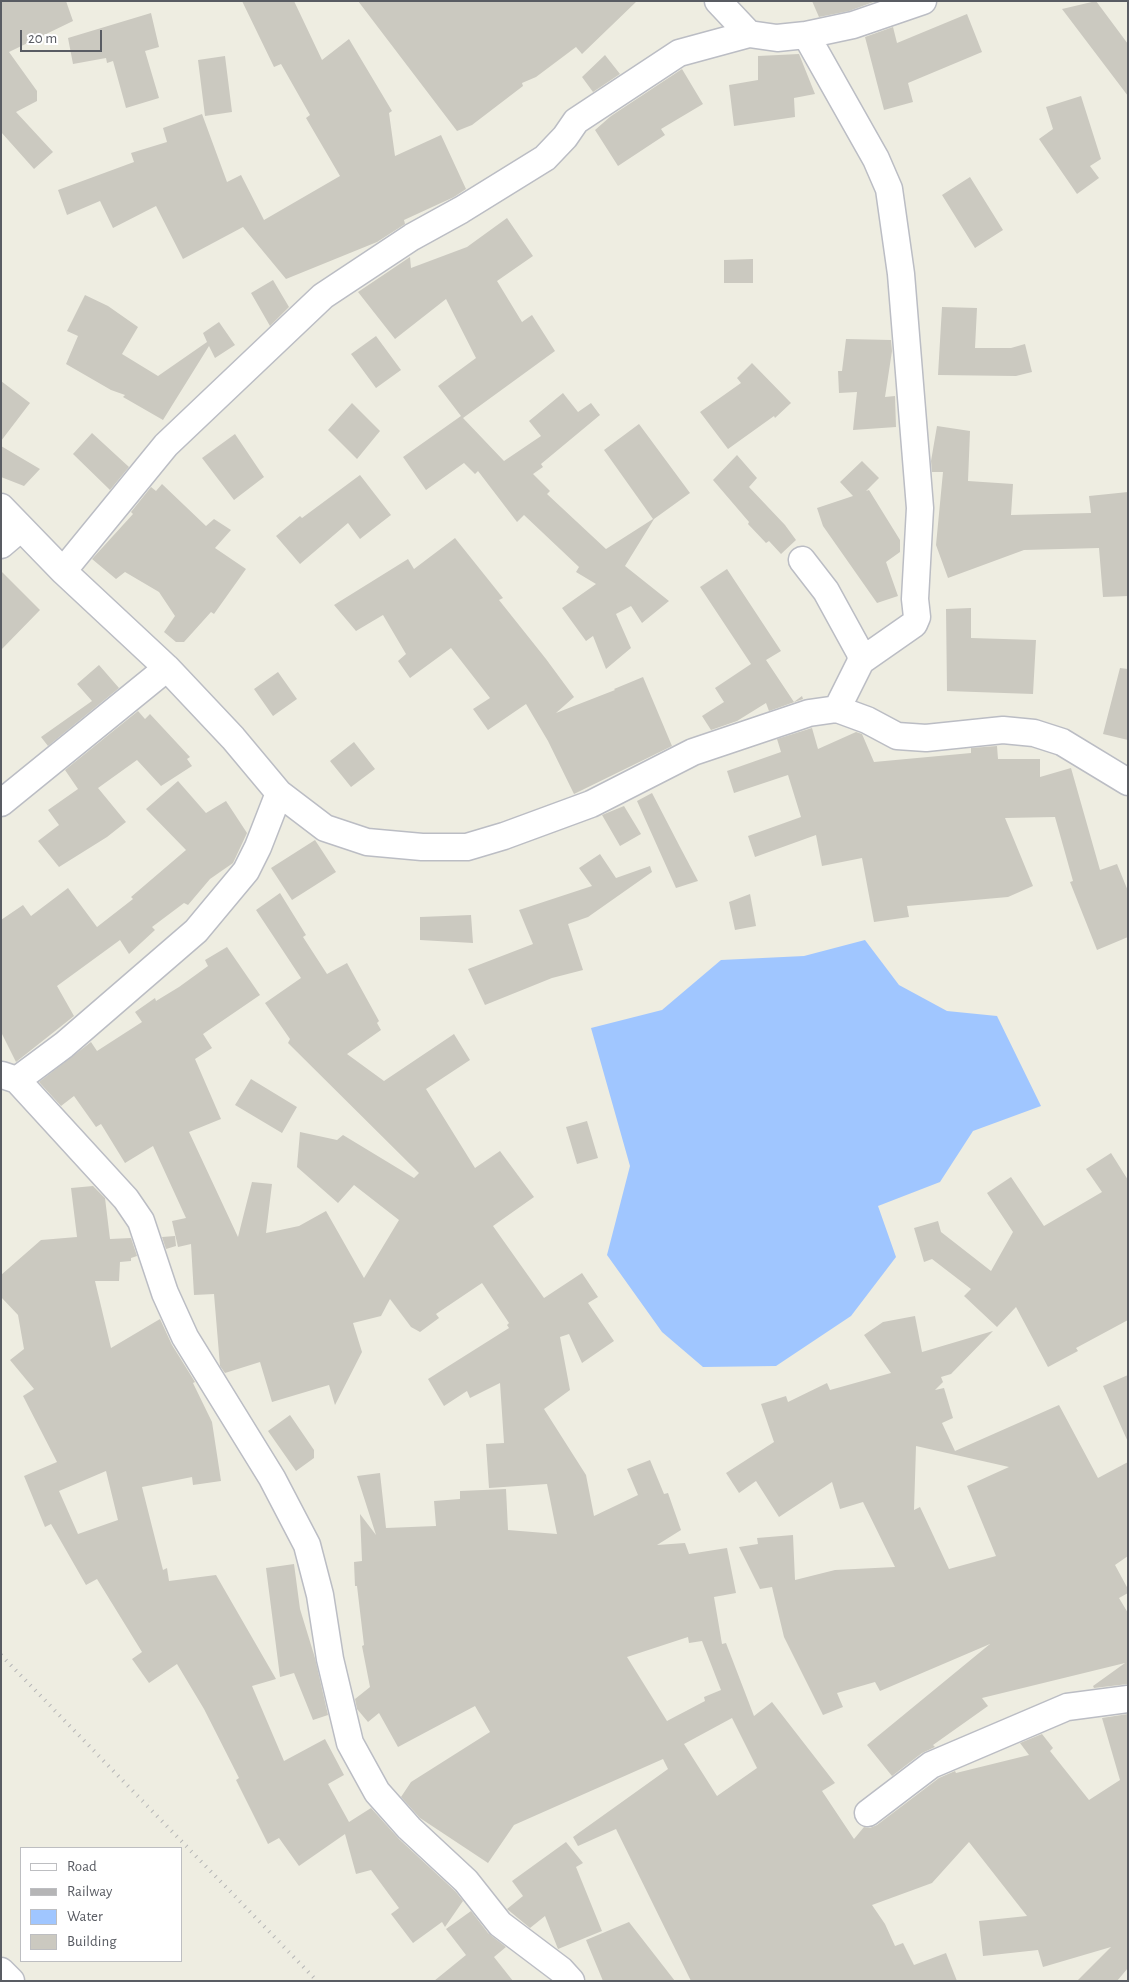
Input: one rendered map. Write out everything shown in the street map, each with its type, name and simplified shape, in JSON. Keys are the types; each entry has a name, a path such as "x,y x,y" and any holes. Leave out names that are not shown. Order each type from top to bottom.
{"street":[{"path":"718,1 749,34"},
{"path":"64,571 166,445 322,296 412,237 461,210 545,158 565,137 576,121 679,53 749,34 777,38 806,36 853,25 923,1"},
{"path":"806,36 876,159 889,189 901,274 920,508 915,599 918,617 914,624 861,661 837,709"},
{"path":"1,507 64,571 166,668 233,738 279,793 326,828 368,842 422,847 467,847 513,833 591,804 694,752 809,713 837,709 867,720 897,736 926,738 1003,730 1034,733 1062,742 1128,782"},
{"path":"1,545 21,528"},
{"path":"802,560 826,591 860,653 861,661"},
{"path":"1,803 166,668"},
{"path":"279,793 258,847 246,871 196,931 78,1032 9,1077 126,1199 141,1221 165,1293 185,1337 272,1478 307,1545 320,1595 330,1660 350,1743 377,1792 409,1828 466,1881 500,1924 561,1970 571,1981"},
{"path":"868,1813 931,1765 1067,1707 1128,1699"},
{"path":"1,1971 10,1981"}],"water":[{"path":"865,940 899,985 947,1011 997,1016 1041,1106 973,1131 940,1182 878,1206 896,1257 851,1316 776,1366 703,1367 662,1332 607,1255 630,1166 591,1028 662,1010 721,960 804,956"}],"building":[{"path":"1,1 66,1 73,21 9,52 37,91 37,101 16,112 53,152 34,169 1,132"},
{"path":"242,1 294,1 322,60 349,39 392,111 389,113 395,156 441,135 466,189 454,197 404,220 405,224 377,242 286,279 243,227 183,259 156,206 113,228 100,201 67,215 58,190 134,162 131,153 167,142 163,128 202,114 227,182 241,175 264,220 340,176 306,118 310,115 281,64 274,67"},
{"path":"358,1 637,1 582,54 576,47 536,77 522,83 523,86 472,125 457,131"},
{"path":"812,1 876,1 849,11 819,17"},
{"path":"1096,1 1128,44 1128,96 1062,9"},
{"path":"151,13 159,47 145,51 159,98 126,108 113,61 107,63 106,58 73,64 68,38"},
{"path":"967,14 982,52 908,83 913,102 884,110 865,37 893,27 897,43"},
{"path":"799,54 815,94 794,98 795,117 734,126 729,85 758,80 758,56"},
{"path":"605,55 620,74 593,92 582,77"},
{"path":"225,56 232,112 205,116 198,60"},
{"path":"682,69 703,104 661,129 665,135 618,166 595,130 611,116"},
{"path":"1081,96 1101,159 1090,166 1099,178 1077,194 1039,139 1053,129 1046,107"},
{"path":"970,177 1003,230 975,248 942,195"},
{"path":"507,218 533,256 497,281 522,322 532,315 555,351 463,418 504,461 541,436 529,421 563,393 578,412 591,403 600,415 541,464 543,467 533,474 550,491 547,494 606,549 653,519 604,450 639,424 690,493 654,519 625,566 669,601 642,623 631,606 616,614 631,648 606,669 593,636 586,641 562,608 596,584 576,572 579,567 524,515 517,522 478,471 475,474 464,463 426,490 403,457 461,416 438,386 476,358 446,299 395,339 358,292 410,257 411,268 467,247"},
{"path":"753,259 753,283 724,283 724,260"},
{"path":"273,280 289,307 270,326 251,293"},
{"path":"85,295 108,306 138,327 122,354 158,376 207,342 203,333 219,322 235,345 215,358 209,346 163,420 123,397 125,395 111,390 66,364 78,336 67,331"},
{"path":"942,307 977,308 975,348 1011,348 1025,344 1032,372 1016,376 938,375"},
{"path":"376,336 401,370 376,388 351,354"},
{"path":"846,339 891,340 892,351 885,397 895,396 896,427 853,430 857,392 839,393 838,371 842,371"},
{"path":"752,363 791,403 775,418 774,416 728,449 700,412 741,383 737,378"},
{"path":"1,381 30,403 1,441"},
{"path":"352,403 380,431 357,459 328,430"},
{"path":"937,426 970,431 968,481 1013,484 1011,515 1091,513 1089,496 1128,492 1128,596 1103,597 1099,548 1024,550 948,578 936,545 943,472 932,472 931,461"},
{"path":"92,433 129,467 110,490 73,454"},
{"path":"235,434 264,477 234,500 202,458"},
{"path":"1,446 40,469 24,486 1,477"},
{"path":"737,455 757,478 749,487 785,525 796,540 781,554 769,541 766,543 748,524 749,522 713,480"},
{"path":"862,461 879,478 866,491 869,490 900,540 900,552 886,562 898,596 877,603 823,526 817,508 853,496 840,482"},
{"path":"360,475 391,515 360,539 348,523 300,564 276,536 300,516 302,518"},
{"path":"162,484 206,526 214,519 231,530 215,548 246,569 214,614 211,612 184,642 176,642 164,632 175,616 159,592 125,572 116,579 92,559 133,514 131,512 151,487 156,491"},
{"path":"455,538 503,598 499,600 574,697 556,713 643,677 672,746 574,794 548,741 526,704 488,730 473,709 490,698 451,648 410,678 398,661 406,654 383,615 356,631 334,605 408,559 414,569"},
{"path":"727,569 781,651 766,660 794,702 802,696 803,699 769,711 766,703 737,721 711,730 702,716 724,702 715,688 751,664 700,587"},
{"path":"1,571 40,610 1,650"},
{"path":"971,608 971,638 1036,640 1033,694 947,691 946,609"},
{"path":"99,665 119,688 48,746 41,737 92,701 77,684"},
{"path":"1120,668 1128,669 1128,740 1103,734"},
{"path":"278,672 297,699 273,716 254,689"},
{"path":"138,711 145,719 150,714 190,757 187,759 192,766 161,786 137,760 98,788 126,822 107,837 59,867 38,841 59,825 48,810 78,789 65,770"},
{"path":"812,728 818,749 856,732 862,734 874,762 971,753 971,748 997,746 998,759 1040,759 1040,777 1071,768 1100,870 1117,864 1128,891 1128,937 1097,950 1070,882 1073,881 1055,817 1005,818 1033,886 1008,897 907,906 909,917 874,922 862,858 822,866 816,835 755,857 748,836 801,817 788,775 734,793 727,771 781,752 777,739"},
{"path":"354,742 375,769 351,787 330,761"},
{"path":"178,781 206,813 226,801 247,833 233,863 210,879 188,905 184,903 152,927 155,930 129,954 120,940 57,986 74,1016 16,1062 1,1032 1,920 23,905 31,916 68,888 97,927 133,899 131,897 186,850 146,809"},
{"path":"652,793 698,881 676,888 637,801"},
{"path":"624,806 641,834 620,846 602,815"},
{"path":"315,840 336,872 292,900 271,868"},
{"path":"600,854 616,878 650,866 652,872 588,917 568,924 583,970 552,978 485,1005 468,969 533,944 519,910 592,886 579,868"},
{"path":"280,893 306,935 303,937 327,974 347,963 379,1021 377,1023 381,1030 347,1054 384,1081 454,1034 470,1060 426,1089 475,1168 500,1151 534,1197 493,1226 544,1298 582,1273 598,1297 588,1303 614,1341 582,1363 569,1334 560,1337 570,1390 544,1409 586,1475 594,1516 638,1495 627,1469 650,1460 664,1494 668,1493 681,1530 657,1545 685,1543 689,1554 727,1548 736,1593 714,1597 722,1644 726,1643 754,1716 772,1702 835,1783 822,1791 854,1839 864,1827 870,1828 877,1825 939,1778 955,1771 956,1773 1029,1755 1020,1743 1042,1734 1053,1748 1050,1751 1089,1800 1120,1780 1102,1718 1128,1714 1128,1968 1117,1981 1077,1981 1111,1947 1043,1967 1038,1950 983,1956 979,1921 1027,1916 969,1842 932,1883 872,1905 885,1924 895,1946 903,1943 914,1965 946,1953 957,1981 691,1981 616,1829 578,1846 573,1837 668,1769 663,1759 514,1825 488,1863 420,1818 401,1797 411,1782 490,1732 475,1706 398,1747 379,1713 368,1722 357,1709 355,1699 370,1687 362,1646 364,1645 357,1586 355,1586 354,1562 362,1561 360,1514 376,1535 357,1476 380,1473 386,1528 436,1526 434,1501 460,1499 460,1491 506,1489 508,1530 557,1534 547,1484 489,1488 486,1444 504,1443 500,1383 470,1398 467,1391 444,1406 428,1379 509,1328 507,1325 509,1323 482,1283 436,1314 439,1318 420,1332 411,1327 390,1299 381,1316 353,1323 362,1352 335,1405 329,1385 272,1402 260,1362 225,1373 220,1366 214,1294 194,1295 191,1244 178,1247 172,1221 186,1218 153,1146 125,1163 101,1124 96,1127 74,1096 61,1106 39,1082 91,1042 97,1051 142,1022 135,1012 155,998 156,1001 179,987 208,966 205,960 227,947 260,995 203,1034 212,1048 195,1059 221,1119 189,1132 238,1237 252,1182 272,1184 266,1233 299,1226 326,1211 364,1278 399,1220 354,1185 338,1203 297,1167 300,1132 337,1140 343,1135 414,1178 419,1173 288,1043 290,1039 265,1003 301,978 256,910","holes":["688,1637 689,1643 702,1641 721,1690 704,1697 705,1701 667,1721 627,1657","732,1718 757,1768 717,1796 684,1744"]},
{"path":"750,894 756,926 735,930 729,902"},
{"path":"471,915 473,943 420,940 420,917"},
{"path":"251,1079 297,1107 282,1133 235,1105"},
{"path":"587,1121 598,1158 577,1164 566,1127"},
{"path":"1111,1153 1128,1180 1128,1320 1076,1348 1078,1351 1048,1367 1016,1307 997,1327 964,1296 971,1289 932,1259 924,1262 914,1228 938,1221 941,1232 991,1271 1013,1232 987,1193 1011,1177 1044,1226 1102,1192 1086,1169"},
{"path":"93,1186 105,1198 110,1239 131,1238 137,1256 131,1258 131,1261 120,1262 119,1281 95,1281 111,1348 160,1319 172,1345 195,1382 193,1383 212,1422 221,1481 193,1485 192,1477 142,1487 163,1570 167,1568 169,1581 216,1575 276,1679 252,1686 284,1761 325,1739 344,1775 328,1784 349,1822 371,1808 399,1839 455,1891 463,1901 445,1927 442,1922 413,1943 391,1914 399,1908 371,1870 356,1874 345,1834 299,1866 279,1838 268,1844 236,1780 239,1778 204,1709 177,1664 149,1683 132,1659 142,1652 97,1579 86,1585 51,1524 45,1527 24,1476 57,1462 23,1396 34,1389 10,1360 24,1349 18,1315 1,1297 1,1275 41,1240 77,1237 71,1188","holes":["106,1471 118,1520 78,1534 59,1491"]},
{"path":"175,1236 176,1246 166,1249 162,1237"},
{"path":"915,1316 922,1352 993,1331 951,1374 941,1377 943,1382 935,1390 944,1388 953,1418 942,1423 955,1451 1059,1405 1098,1478 1128,1462 1128,1556 1115,1565 1128,1589 1128,1593 1119,1598 1128,1613 1128,1684 1094,1688 1093,1686 1125,1663 982,1698 988,1706 933,1745 935,1747 922,1753 892,1776 867,1745 990,1644 880,1691 875,1682 837,1693 843,1707 823,1715 784,1637 772,1587 760,1589 739,1547 758,1544 757,1538 793,1535 795,1580 835,1570 895,1567 863,1502 840,1509 832,1482 779,1517 756,1481 739,1493 726,1473 774,1442 761,1404 786,1396 788,1402 827,1383 830,1390 891,1373 864,1335 883,1322","holes":["916,1446 1009,1467 967,1486 996,1556 949,1569 920,1507 914,1510"]},
{"path":"1128,1375 1128,1442 1103,1386"},
{"path":"290,1415 314,1450 314,1458 296,1471 268,1431"},
{"path":"294,1564 300,1609 315,1658 328,1715 313,1720 294,1673 280,1677 266,1568"},
{"path":"566,1842 583,1863 576,1867 602,1931 558,1949 545,1916 530,1928 507,1909 523,1896 512,1881"},
{"path":"471,1911 488,1933 506,1947 494,1957 513,1981 434,1981 466,1955 446,1929"},
{"path":"629,1922 675,1981 603,1981 586,1940"}],"railway":[{"path":"1,1655 317,1981"}]}
